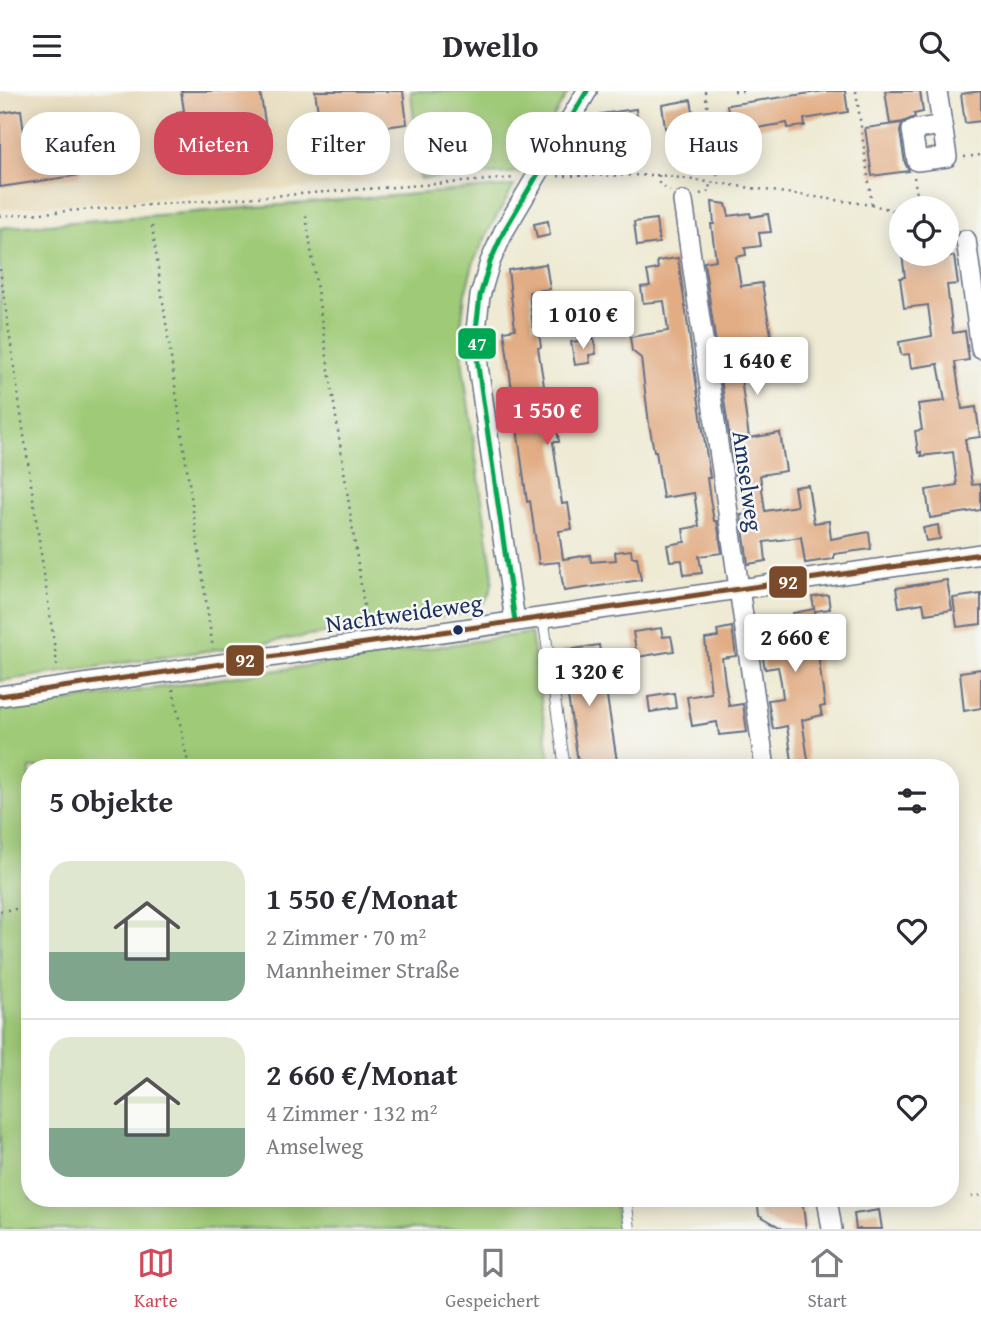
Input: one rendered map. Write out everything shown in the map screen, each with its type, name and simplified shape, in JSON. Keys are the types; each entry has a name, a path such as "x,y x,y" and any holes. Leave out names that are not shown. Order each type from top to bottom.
{"street":[{"path":"515,621 478,366 476,330 480,296 504,230 587,91"},
{"path":"937,91 947,157 917,161 912,130 942,125"},
{"name":"Amselweg","path":"683,201 764,759"},
{"path":"966,240 981,349"},
{"name":"Nachtweideweg","path":"0,696 981,554"},
{"path":"828,1207 832,1229"}],"lane":[{"path":"543,617 564,759"},
{"path":"627,1207 630,1229"}],"path":[{"path":"705,91 718,182"},
{"path":"734,91 743,91"},
{"path":"856,91 872,205"},
{"path":"917,161 913,170 917,196"},
{"path":"0,216 537,177 659,175 889,209"},
{"path":"306,216 370,643"},
{"path":"152,226 215,665"},
{"path":"0,269 60,688"},
{"path":"170,672 187,759"},
{"path":"0,911 21,908"},
{"path":"971,1197 981,1195"}],"shaded area":[{"path":"0,91 411,91 413,112 404,112 404,175 420,175 420,179 0,209"}],"green space":[{"path":"411,91 569,91 557,112 506,112 506,173 492,174 492,112 413,112"},
{"path":"420,175 478,175 420,179"},
{"path":"514,186 474,261 465,294 461,327 463,367 493,576 489,595 482,604 466,613 0,681 0,228"},
{"path":"531,633 550,759 21,759 21,1207 615,1207 619,1229 0,1229 0,711"}],"building":[{"path":"181,91 260,91 263,112 177,112 184,111"},
{"path":"315,91 403,91 404,124 390,126 390,112 318,112"},
{"path":"825,91 845,91 848,112 804,119 805,126 788,128 787,123 762,127 762,112 728,112 727,105"},
{"path":"885,91 920,91 923,112 914,114 915,117 903,122 890,124"},
{"path":"981,91 981,121 965,123 961,94"},
{"path":"691,100 693,112 665,112 665,128 662,105"},
{"path":"636,109 636,112 614,112"},
{"path":"21,110 21,175 81,175 0,187 0,113"},
{"path":"902,123 900,132 909,171 872,176 865,128"},
{"path":"712,202 726,204 729,216 750,213 751,217 768,214 771,232 759,233 761,246 745,248 746,255 736,257 741,286 762,283 771,335 767,336 771,366 740,371 749,438 780,433 786,471 760,475 765,511 797,506 794,487 808,485 814,523 829,521 831,539 869,532 871,549 834,554 834,559 805,563 801,537 764,542 766,561 748,564 741,515 747,514 740,474 735,475 704,262 716,260 711,224 714,224"},
{"path":"656,219 659,243 637,246 634,222"},
{"path":"548,221 550,235 537,238 534,224"},
{"path":"678,258 710,478 707,478 710,499 722,553 699,556 702,573 684,575 682,560 670,561 667,545 685,542 683,529 699,526 694,493 663,498 649,424 641,358 632,351 630,337 668,331 664,301 643,303 641,287 650,286 647,271 658,269 657,261"},
{"path":"546,264 550,289 529,292 533,327 538,326 541,347 538,348 548,411 554,410 559,442 553,442 562,504 568,503 572,529 559,531 563,559 590,555 591,562 616,560 615,552 631,550 632,557 637,557 641,580 564,591 559,562 539,564 530,501 527,502 504,331 515,329 508,270"},
{"path":"904,266 955,266 958,284 947,285 953,333 965,331 969,360 955,362 962,409 976,407 980,437 965,439 972,485 981,484 981,510 930,518 926,490 957,485 953,452 921,456 921,452 918,453 915,431 922,430 918,404 945,401 938,364 911,368 909,354 901,355 899,342 932,336 928,305 904,308 900,278 905,277"},
{"path":"594,339 596,354 589,355 590,363 575,365 571,342"},
{"path":"938,525 940,539 926,541 923,528"},
{"path":"947,580 952,610 925,614 923,603 899,607 896,588"},
{"path":"981,594 981,624 957,627 953,598"},
{"path":"828,595 830,609 815,611 825,706 820,707 822,715 802,720 808,759 792,759 787,726 773,729 768,700 783,698 781,682 778,667 765,669 757,625 794,619 793,613 814,609 812,597"},
{"path":"732,627 736,656 722,658 725,682 729,706 743,704 747,732 719,735 717,722 692,726 687,697 711,693 705,639 718,637 717,630"},
{"path":"661,628 663,637 671,636 674,651 637,657 633,632"},
{"path":"599,645 617,759 578,759 561,651"},
{"path":"981,669 981,708 964,711 960,672"},
{"path":"674,693 676,708 650,712 648,697"},
{"path":"758,1207 803,1207 806,1229 783,1229 759,1215"},
{"path":"879,1210 882,1229 856,1229 854,1214"}],"transit line":[{"name":"47","path":"515,621 478,366 476,330 480,296 490,262 504,231 587,91"},
{"name":"92","path":"0,696 981,554"}]}
